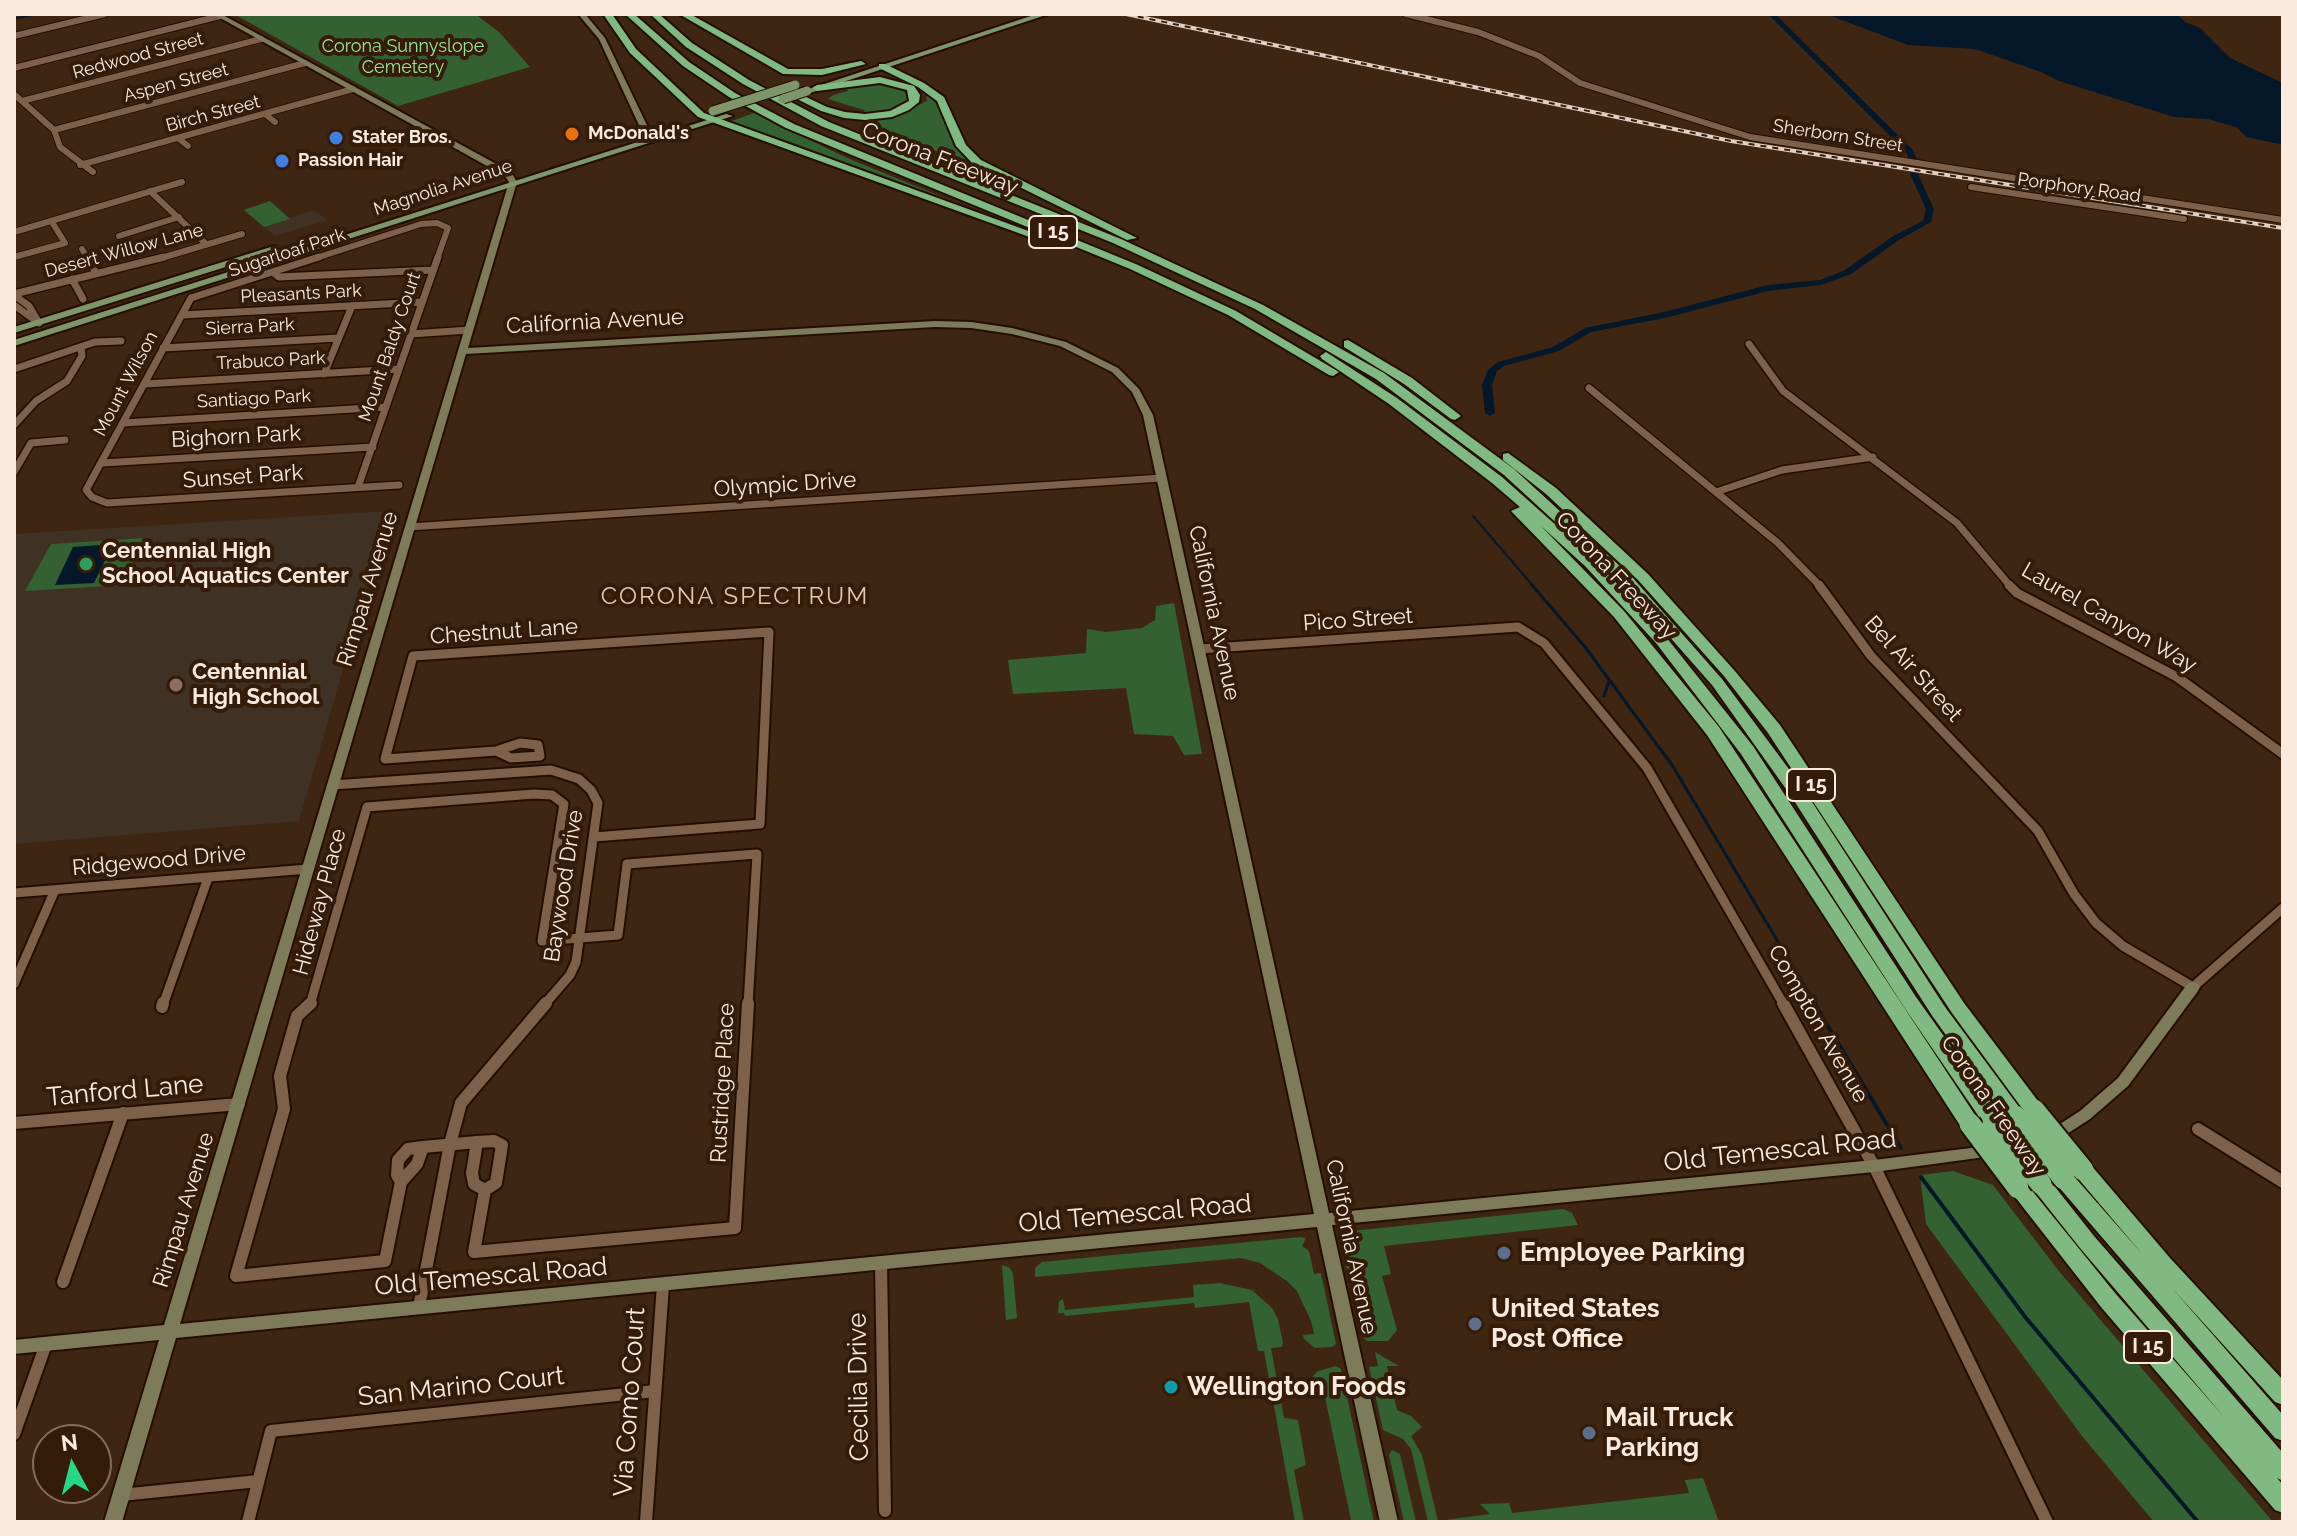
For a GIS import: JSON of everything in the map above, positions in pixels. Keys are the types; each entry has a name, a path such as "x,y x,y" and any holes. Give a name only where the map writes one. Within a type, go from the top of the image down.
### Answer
{"highway":[{"path":"607,14 633,51 701,115 713,116 975,215 1134,267"},
{"name":"Corona Freeway","path":"629,14 686,64 732,95 790,126 1134,267 1232,313 1307,356 1384,407 1468,469 1518,511 1619,614 1713,731 1970,1124 2108,1300 2283,1502"},
{"path":"641,14 681,51 737,87 805,124 1179,277 1261,317 1333,360 1497,480 1602,575 1661,640 1724,718 1993,1121 2087,1242 2283,1470"},
{"path":"654,14 689,45 723,68 825,124 1131,247 1297,327 1380,376 1453,427 1566,521 1643,577"},
{"name":"Corona Freeway","path":"668,14 721,59 860,131 1132,239 1259,294 1408,381 1551,491 1643,577 1774,729 2024,1113"},
{"path":"683,14 786,72 822,72 861,64"},
{"path":"882,66 921,85 941,99 961,146 977,162 1132,239"},
{"path":"754,78 844,115 892,114 914,102 915,95 911,88 880,80 812,89"},
{"path":"1333,360 1384,407"},
{"path":"1566,521 1652,606 1759,736 1939,1012 2074,1174 2195,1332 2283,1431"},
{"path":"1794,857 1872,944"},
{"name":"Corona Freeway","path":"2074,1174 2105,1196 2283,1395"},
{"path":"2105,1196 2195,1332"}],"main road":[{"path":"581,14 602,38 647,137"},
{"name":"Magnolia Avenue","path":"14,343 43,327 357,223 647,137 795,85 1017,14"},
{"name":"Magnolia Avenue","path":"713,116 729,116 1045,14"},
{"path":"218,15 511,178"},
{"name":"Magnolia Avenue","path":"861,64 882,66"},
{"name":"Magnolia Avenue","path":"647,137 701,115"},
{"name":"Magnolia Avenue","path":"14,330 43,327 182,288 367,230 511,178"},
{"name":"Rimpau Avenue","path":"113,1522 463,351 511,178"},
{"path":"357,223 367,230"},
{"name":"California Avenue","path":"463,351 935,324 1012,331 1082,352 1126,381 1147,410 1389,1522"},
{"name":"Old Temescal Road","path":"14,1347 1874,1166 2028,1147 2060,1133 2123,1082 2193,987"}],"street":[{"path":"14,36 105,14"},
{"name":"Sherborn Street","path":"1406,14 1478,32 1539,56 1580,83 1750,137 2283,220"},
{"path":"14,68 218,15"},
{"name":"Redwood Street","path":"22,101 261,39"},
{"name":"Aspen Street","path":"54,130 305,63"},
{"name":"Birch Street","path":"80,165 353,89"},
{"path":"14,94 54,130 60,147 93,172"},
{"path":"265,114 275,122"},
{"path":"178,138 188,146"},
{"path":"14,232 182,182"},
{"name":"Porphory Road","path":"1971,187 2184,219"},
{"path":"150,191 206,244"},
{"path":"119,236 179,217"},
{"path":"14,257 65,243 52,222"},
{"name":"Mount Baldy Court","path":"358,487 448,228 437,223"},
{"name":"Sugarloaf Park","path":"191,298 421,224 437,223"},
{"name":"Desert Willow Lane","path":"14,294 130,267 242,234"},
{"path":"82,249 96,273"},
{"path":"274,273 279,277 433,270"},
{"path":"72,279 83,299"},
{"path":"182,288 191,298"},
{"path":"14,294 29,306 43,327"},
{"name":"Mount Wilson","path":"92,497 86,490 191,298"},
{"name":"Pleasants Park","path":"182,315 422,302"},
{"path":"14,305 43,327"},
{"path":"324,374 352,306"},
{"path":"411,334 469,330"},
{"name":"Sierra Park","path":"163,348 338,338"},
{"path":"14,369 81,347 121,341"},
{"name":"Laurel Canyon Way","path":"1749,344 1783,391 1957,523 1999,576 2017,593 2177,677 2283,754"},
{"path":"14,425 36,401 67,381 82,356 81,347"},
{"name":"Trabuco Park","path":"145,384 399,369"},
{"name":"Bel Air Street","path":"1589,388 1811,574 1871,656 2038,831 2074,894 2096,923 2123,946 2193,987"},
{"name":"Santiago Park","path":"123,423 386,407"},
{"path":"14,472 17,462 31,443 65,440"},
{"name":"Bighorn Park","path":"102,463 373,447"},
{"path":"1716,492 1782,470 1873,457"},
{"name":"Olympic Drive","path":"409,527 1162,478"},
{"name":"Sunset Park","path":"92,497 107,503 399,485"},
{"name":"Pico Street","path":"1199,649 1518,627"},
{"name":"Compton Avenue","path":"1518,627 1544,643 1647,768 1874,1166 2047,1522"},
{"name":"Chestnut Lane","path":"535,770 540,756 511,758 496,751 385,759 413,656 769,632 760,824 594,837"},
{"name":"Baywood Drive","path":"332,785 535,770 570,775 591,790 599,812 576,962 570,975 461,1103 450,1144 419,1307"},
{"name":"Hideway Place","path":"401,1182 385,1261 236,1276 284,1109 280,1076 297,1016 310,1005 315,995 367,807 534,794 556,796 564,804 542,941 580,938"},
{"name":"Rustridge Place","path":"485,1190 474,1184 472,1173 477,1142 494,1141 502,1145 496,1183 485,1190 474,1252 735,1228 757,854 627,864 618,935 580,938"},
{"name":"Ridgewood Drive","path":"14,893 308,869"},
{"path":"162,1007 208,878"},
{"path":"14,984 55,890"},
{"path":"2193,987 2283,908"},
{"name":"Tanford Lane","path":"14,1123 239,1104"},
{"path":"63,1282 123,1113"},
{"path":"2198,1129 2283,1182"},
{"path":"423,1147 417,1164 401,1182 397,1175 398,1160 408,1149 423,1147 450,1144 477,1142"},
{"name":"Cecilia Drive","path":"881,1262 885,1511"},
{"name":"Via Como Court","path":"646,1522 663,1285"},
{"path":"14,1434 46,1344"},
{"name":"San Marino Court","path":"258,1481 271,1431 655,1391"},
{"path":"121,1495 258,1481 248,1522"}],"shaded area":[{"path":"270,201 289,218 313,210 328,220 275,236 244,210"},
{"name":"Centennial High School","path":"389,511 299,821 14,844 14,534"}],"green space":[{"name":"Corona Sunnyslope Cemetery","path":"234,14 475,14 499,32 530,67 398,106"},
{"path":"879,83 904,90 908,99 889,111 865,114 864,110 828,99 848,91 845,86"},
{"path":"930,95 941,111 956,147 975,166 961,165 948,155 906,140 866,119 908,110 927,101 926,97"},
{"path":"754,113 845,157 969,208 729,122"},
{"path":"270,201 290,219 264,227 244,210"},
{"name":"Centennial High School Aquatics Center","path":"144,538 123,585 25,591 51,544"},
{"path":"1174,603 1202,754 1184,755 1173,736 1134,734 1126,688 1013,694 1008,660 1086,653 1087,629 1106,632 1142,628 1155,620 1156,606"},
{"path":"1953,1171 1993,1185 2058,1270 2273,1522 2154,1522 2082,1436 1926,1224 1920,1175"},
{"path":"1563,1209 1572,1213 1578,1225 1384,1246 1391,1274 1382,1276 1397,1330 1388,1341 1367,1341 1362,1336 1342,1246 1342,1241 1350,1244 1354,1239 1348,1234 1352,1231"},
{"path":"1306,1238 1302,1246 1309,1251 1314,1274 1321,1273 1336,1344 1332,1347 1315,1348 1304,1339 1303,1335 1314,1334 1311,1321 1297,1291 1287,1281 1260,1263 1241,1258 1035,1277 1035,1268 1042,1262"},
{"path":"1002,1265 1009,1267 1013,1273 1017,1318 1006,1320"},
{"path":"1220,1283 1252,1290 1272,1308 1278,1319 1283,1343 1282,1347 1271,1348 1284,1418 1298,1420 1306,1465 1294,1470 1304,1522 1295,1522 1264,1351 1258,1351 1249,1302 1195,1308 1194,1303 1065,1316 1058,1313 1059,1301 1063,1299 1065,1310 1194,1297 1193,1285"},
{"path":"1375,1352 1399,1366 1387,1366 1397,1410 1411,1416 1422,1427 1411,1436 1422,1455 1438,1521 1490,1514 1480,1504 1509,1503 1512,1513 1689,1493 1685,1480 1703,1478 1719,1522 1428,1522 1411,1449 1403,1439 1383,1430 1369,1367 1378,1366"},
{"path":"1336,1366 1341,1369 1374,1522 1340,1521 1351,1520 1322,1383 1313,1384 1313,1376 1318,1371"},
{"path":"1392,1450 1400,1454 1416,1522 1404,1522 1389,1455"}],"water":[{"path":"1826,14 2177,14 2185,22 2200,28 2230,58 2283,83 2283,145 2247,137 2236,127 2208,119 2174,117 2059,81 1975,49 1908,45"},
{"path":"113,544 94,583 55,585 73,547"}],"waterway":[{"path":"14,19 36,14"},
{"path":"1771,14 1909,151 1913,159"},
{"path":"1490,413 1487,385 1493,370 1501,364 1556,349 1588,330 1665,315 1768,288 1821,282 1848,272 1896,238 1927,222 1930,209 1914,174"},
{"path":"1473,516 1534,587"},
{"path":"1532,585 1585,647 1672,765 1816,1005"},
{"path":"1604,696 1609,681"},
{"path":"1814,1003 1901,1148"},
{"path":"1921,1177 2026,1318 2198,1522"}],"railway":[{"path":"1126,14 1731,141 2283,228"}],"place":[{"name":"McDonald's","path":"572,134"},
{"name":"Stater Bros.","path":"336,138"},
{"name":"Passion Hair","path":"282,161"},
{"name":"Centennial High School Aquatics Center","path":"86,564"},
{"name":"Centennial High School","path":"176,685"},
{"name":"Employee Parking","path":"1504,1253"},
{"name":"United States Post Office","path":"1475,1324"},
{"name":"Wellington Foods","path":"1171,1387"},
{"name":"Mail Truck Parking","path":"1589,1433"}],"district":[{"name":"CORONA SPECTRUM","path":"735,597"}]}
